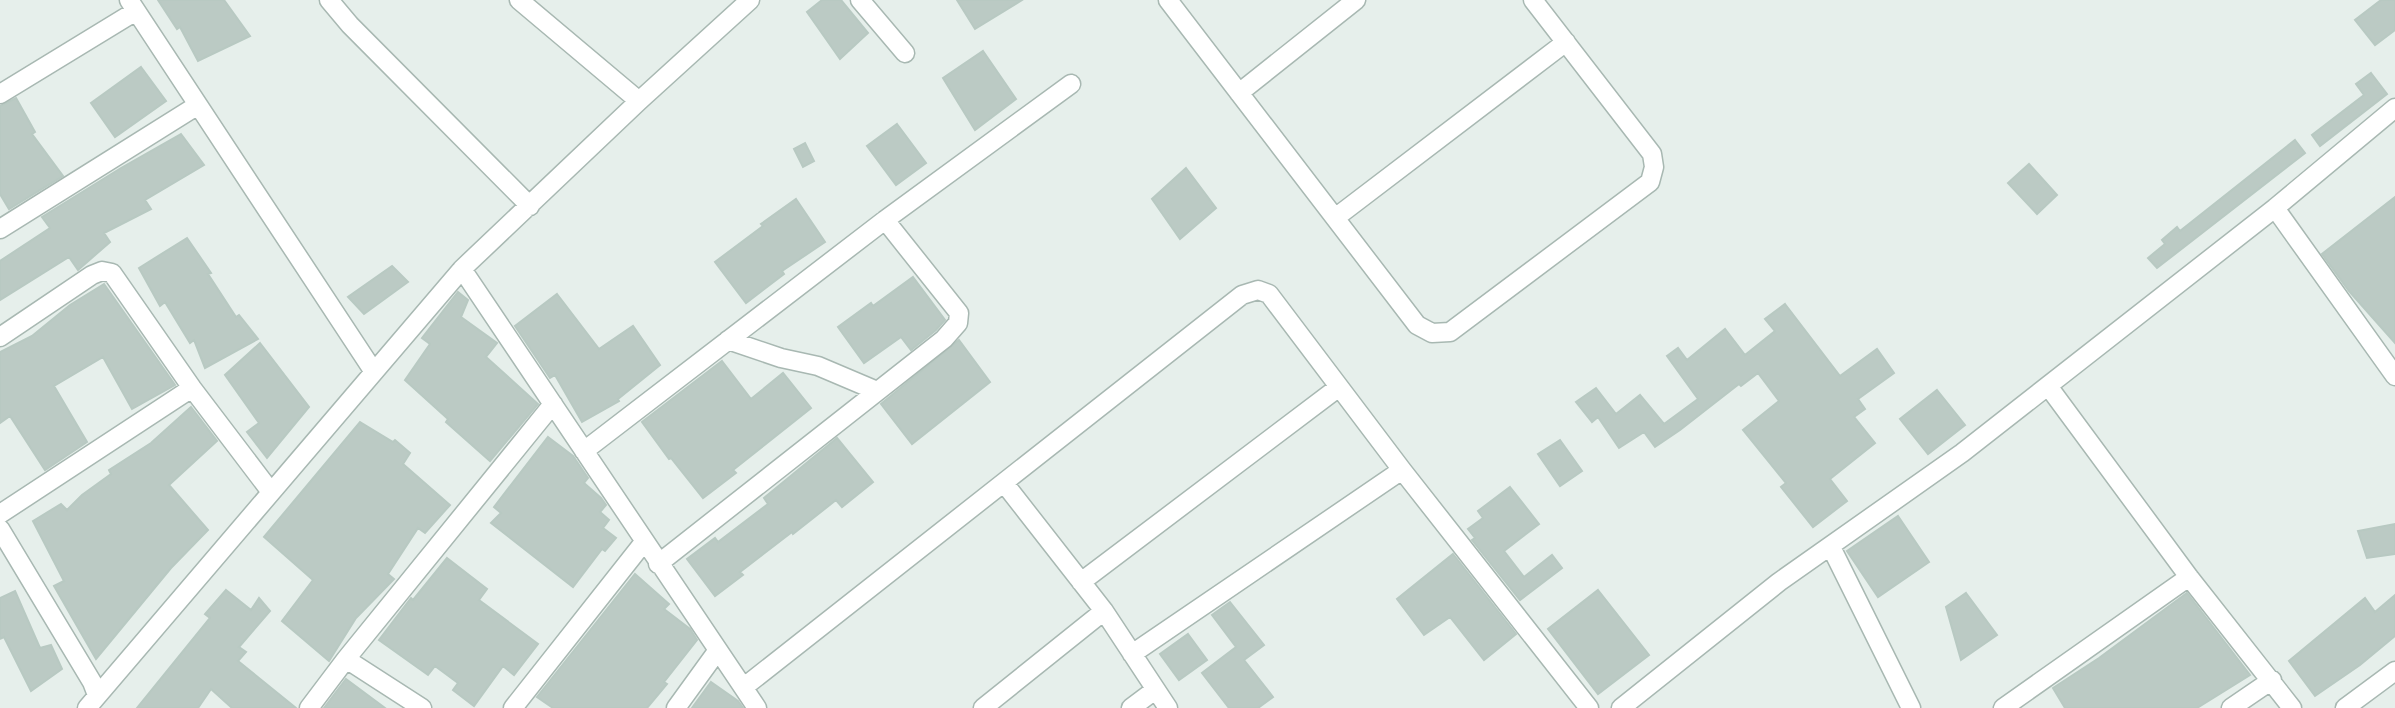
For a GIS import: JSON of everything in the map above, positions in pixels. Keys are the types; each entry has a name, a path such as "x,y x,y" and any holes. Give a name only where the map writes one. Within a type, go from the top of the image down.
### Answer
{"street":[{"path":"329,0 350,25 530,206"},
{"path":"519,0 639,101"},
{"path":"860,0 905,53"},
{"path":"1168,0 1417,325 1432,333 1450,332 1650,182 1654,167 1652,154 1533,0"},
{"path":"1239,93 1353,1"},
{"path":"92,702 462,269 742,2"},
{"path":"0,94 132,5 374,372"},
{"path":"1335,218 1566,42"},
{"path":"584,451 885,220 1071,84"},
{"path":"0,229 198,105"},
{"path":"1621,708 1779,582 1962,453 2275,208 2395,108"},
{"path":"2275,208 2395,376"},
{"path":"658,564 944,339 958,323 959,313 885,220"},
{"path":"462,269 757,708"},
{"path":"0,337 92,275 102,271 112,273 192,388 271,492"},
{"path":"744,687 1242,295 1258,290 1269,294 1402,470 1589,708"},
{"path":"728,340 781,358 818,366 877,391"},
{"path":"2048,386 2189,577 2292,708"},
{"path":"1081,582 1339,387"},
{"path":"0,514 192,388"},
{"path":"309,708 553,404"},
{"path":"1132,654 1402,470"},
{"path":"1004,483 1104,611 1168,708"},
{"path":"0,529 92,682 92,702"},
{"path":"513,708 644,542"},
{"path":"1831,547 1911,708"},
{"path":"2003,708 2189,577"},
{"path":"983,708 1104,611"},
{"path":"676,708 718,650"},
{"path":"346,659 422,708"},
{"path":"2345,708 2395,671"},
{"path":"2231,708 2272,680"},
{"path":"1131,708 1155,690"}],"building":[{"path":"158,0 224,0 250,36 198,61 180,27 177,29"},
{"path":"822,0 841,0 868,33 840,59 807,12"},
{"path":"957,0 1022,0 975,29"},
{"path":"2381,0 2395,0 2395,30 2375,45 2355,20"},
{"path":"983,51 1016,99 975,130 943,78"},
{"path":"141,67 166,101 115,137 91,103"},
{"path":"2371,73 2387,94 2320,146 2312,135 2364,95 2356,84"},
{"path":"16,98 35,132 32,134 63,176 9,209 0,194 0,106"},
{"path":"897,124 926,163 896,185 867,146"},
{"path":"181,134 204,165 145,200 151,209 104,233 110,242 78,270 69,257 0,300 0,261 50,228 42,217"},
{"path":"2295,140 2305,153 2157,268 2148,258 2165,244 2162,240 2177,227 2180,231"},
{"path":"805,143 814,161 803,167 794,149"},
{"path":"2029,164 2057,195 2037,214 2008,183"},
{"path":"1186,168 1216,208 1180,239 1152,199"},
{"path":"2395,197 2395,343 2349,291 2322,254"},
{"path":"796,199 825,242 782,271 784,274 746,303 715,262"},
{"path":"187,238 236,317 239,315 258,339 205,368 194,340 190,343 165,302 160,306 139,268"},
{"path":"392,266 408,282 364,314 348,297"},
{"path":"913,277 945,320 911,350 901,337 864,363 838,327"},
{"path":"104,284 175,385 132,409 103,357 54,386 87,442 45,470 10,416 0,423 0,352 32,336 70,305"},
{"path":"458,292 468,300 461,317 497,343 486,357 538,404 490,461 405,380 430,344 422,338"},
{"path":"557,294 599,349 633,326 660,365 619,401 582,422 555,375 550,378 515,326"},
{"path":"1785,304 1840,376 1877,349 1894,373 1858,399 1865,409 1854,417 1875,443 1830,479 1847,501 1813,527 1781,487 1786,483 1743,430 1779,401 1758,373 1655,447 1644,432 1619,448 1598,417 1592,422 1576,402 1596,388 1616,414 1640,395 1664,424 1698,399 1667,356 1678,348 1687,360 1725,329 1745,355 1775,331 1765,319"},
{"path":"959,340 990,382 912,444 881,404"},
{"path":"260,343 309,407 267,458 247,432 259,423 225,375"},
{"path":"722,361 751,399 783,373 811,408 703,498 642,422"},
{"path":"1937,390 1965,425 1928,454 1900,419"},
{"path":"191,407 217,441 169,485 208,530 171,568 96,659 54,586 64,581 33,521 61,504 67,510 111,474 109,470 151,443"},
{"path":"360,422 393,442 395,440 410,453 403,464 450,505 425,533 418,528 388,574 394,579 356,618 329,661 282,621 313,580 264,537"},
{"path":"548,437 573,456 588,478 584,483 606,505 600,512 609,520 603,528 616,538 605,551 602,549 573,587 491,523 501,513 494,507"},
{"path":"837,438 873,482 842,507 836,500 740,572 743,575 715,596 687,559 715,538 718,542 768,504 764,498"},
{"path":"1560,440 1582,471 1560,486 1538,454"},
{"path":"1510,487 1539,524 1504,551 1524,577 1552,555 1562,568 1520,600 1472,540 1475,538 1468,529 1483,518 1478,511"},
{"path":"1898,516 1929,562 1878,597 1847,551"},
{"path":"2395,524 2395,554 2367,558 2358,531"},
{"path":"1453,554 1516,634 1484,660 1450,617 1424,635 1397,599"},
{"path":"447,558 487,589 479,600 538,644 514,675 503,666 474,706 453,690 458,683 435,666 428,675 379,640"},
{"path":"635,574 669,604 664,609 690,629 697,640 664,682 667,684 647,708 553,708 537,697"},
{"path":"226,590 251,610 259,598 270,611 239,647 246,652 238,661 296,708 232,708 211,689 198,708 137,708 210,618 205,614"},
{"path":"1598,590 1649,655 1598,694 1548,629"},
{"path":"15,591 40,648 51,645 62,669 31,691 4,637 0,639 0,598"},
{"path":"1966,593 1997,635 1961,660 1946,607"},
{"path":"2187,593 2250,675 2197,708 2065,708 2053,688"},
{"path":"2395,595 2395,636 2315,696 2289,661 2365,598 2375,612"},
{"path":"1230,602 1264,645 1244,660 1273,697 1258,708 1229,708 1202,673 1236,647 1212,615"},
{"path":"1188,634 1207,660 1179,680 1160,654"},
{"path":"346,679 385,708 324,708"},
{"path":"711,682 738,701 743,708 692,708"}]}
